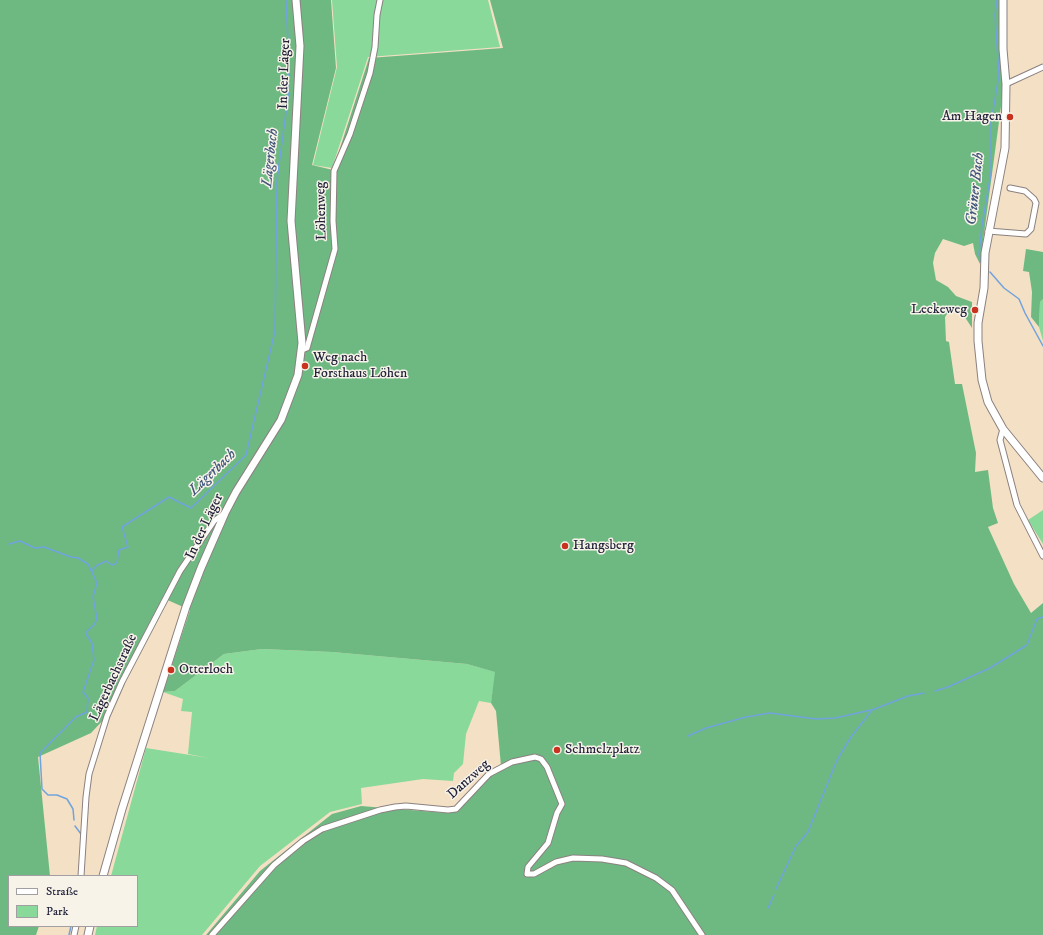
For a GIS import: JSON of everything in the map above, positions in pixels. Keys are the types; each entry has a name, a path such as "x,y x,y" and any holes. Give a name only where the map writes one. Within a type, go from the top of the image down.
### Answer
{"main road":[{"name":"In der Läger","path":"103,875 122,809 186,607 201,568 225,513 281,420 298,378 302,350 291,221 300,58 300,36 296,0"},
{"path":"1003,0 1003,49 1006,84 1005,148 998,194 988,230 985,253 984,288 978,323 978,342 985,393 988,402 1003,429 1043,478"}],"street":[{"name":"Löhenweg","path":"302,350 307,348 335,249 333,214 334,171 350,134 370,73 375,47 377,15 380,0"},
{"path":"1006,84 1043,67"},
{"path":"988,230 1026,234 1031,230 1036,203 1034,199 1025,192 1010,188"},
{"path":"1003,429 1000,440 1017,505 1043,556"},
{"name":"Lägerbachstraße","path":"82,875 86,797 89,774 107,716 122,682 180,571 214,521 225,513"},
{"name":"Danzweg","path":"212,935 274,865 303,841 322,829 380,810 395,808 456,809 489,774 512,762 535,757 541,759 547,767 562,804 557,813 548,843 528,867 527,874 534,874 551,864 567,859 594,859 626,863 656,878 672,890 702,935"}],"green space":[{"path":"0,0 331,0 336,68 312,165 333,170 369,58 503,48 490,0 1002,0 1004,84 980,264 975,254 973,243 964,246 943,239 935,253 933,263 936,280 948,287 956,296 972,302 972,328 959,308 951,308 945,317 946,341 949,342 955,384 962,384 976,453 975,472 988,470 993,508 998,523 988,527 1014,584 1031,613 1043,603 1043,935 206,935 260,871 332,814 361,806 447,813 460,809 488,775 501,766 496,711 491,703 495,672 467,664 332,652 262,649 224,654 175,691 163,692 190,610 163,598 107,716 91,733 38,757 50,875 8,875 8,927 39,927 36,935 0,935"},
{"path":"332,0 488,0 500,47 368,57 332,168 313,165 337,67"},
{"path":"1026,249 1043,252 1043,299 1040,302 1039,327 1031,317 1032,292 1029,272 1023,271"},
{"path":"1043,299 1043,341 1039,327 1040,302"},
{"path":"1043,510 1043,544 1028,520"},
{"path":"262,649 332,652 467,664 496,672 491,703 479,701 466,734 463,764 454,773 453,781 423,779 361,788 362,804 330,812 260,866 202,935 95,935 97,927 138,927 138,875 111,875 146,748 209,758 188,754 192,712 181,711 183,699 163,692 175,691 224,654"}],"waterway":[{"name":"Lägerbach","path":"286,0 288,42"},
{"name":"Grüner Bach","path":"981,262 979,254 982,225 991,173 991,123 999,75 995,15 997,0"},
{"name":"Lägerbach","path":"92,571 96,566 106,561 112,565 115,564 117,562 119,550 128,547 122,527 169,497 191,508 246,455 275,331 277,180 289,90 288,49"},
{"name":"Grüner Bach","path":"990,272 1004,288 1019,299 1043,346"},
{"name":"Lägerbach","path":"9,544 20,541 35,548 44,547 71,557 78,558 88,564 97,583 93,597 97,619 94,625 86,632 92,643 94,660 83,692 88,698 87,712 76,717 40,753 42,789 48,795 57,795 67,799 73,809 74,820"},
{"path":"935,691 948,687 990,668 1027,645 1037,619 1043,617"},
{"path":"776,889 796,846 808,832 837,760 851,737 872,710 908,696 924,693"},
{"path":"688,736 706,728 746,717 770,713 816,719 835,718 871,710"},
{"name":"Lägerbach","path":"75,826 81,834"},
{"path":"768,908 774,895"},
{"name":"Lägerbach","path":"69,935 71,927"}],"place":[{"name":"Am Hagen","path":"1010,117"},
{"name":"Leckeweg","path":"975,310"},
{"name":"Weg nach Forsthaus Löhen","path":"305,366"},
{"name":"Hangsberg","path":"565,546"},
{"name":"Otterloch","path":"171,670"},
{"name":"Schmelzplatz","path":"557,750"}]}
